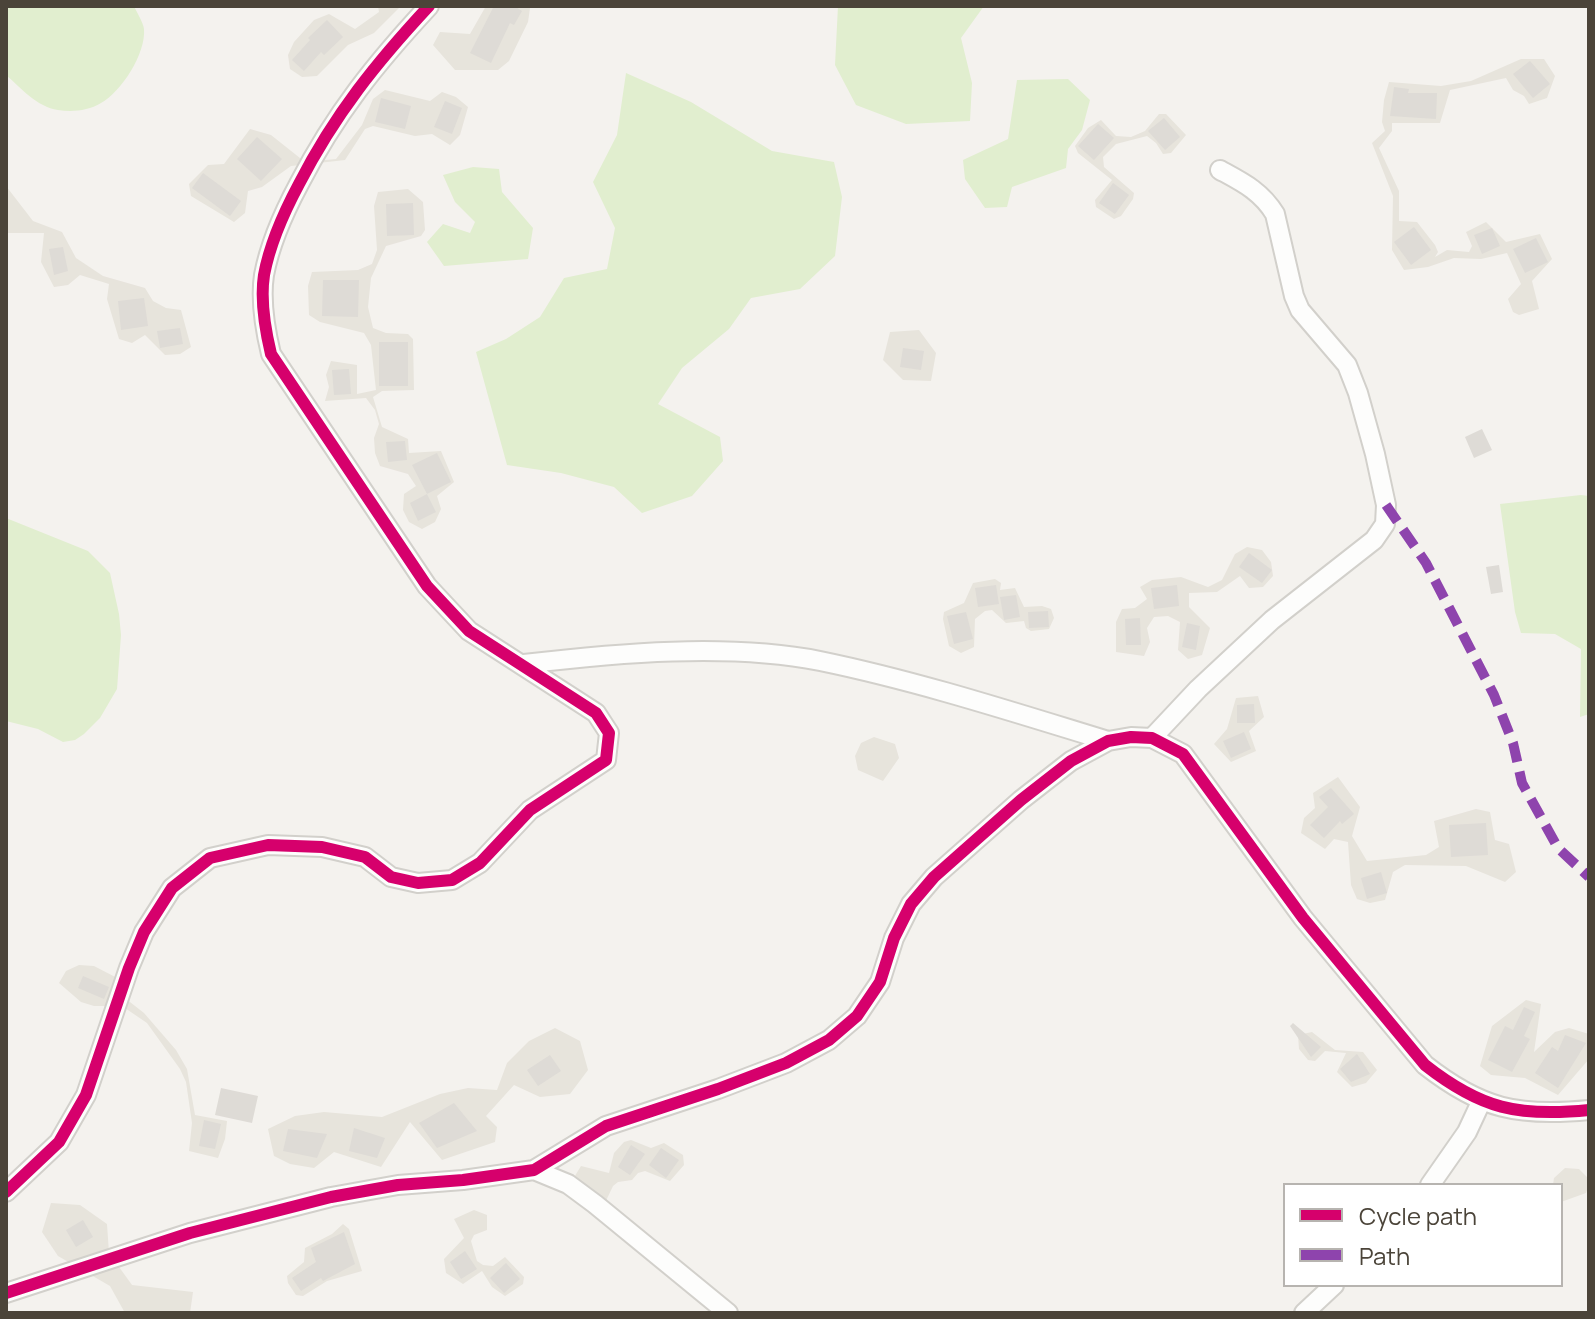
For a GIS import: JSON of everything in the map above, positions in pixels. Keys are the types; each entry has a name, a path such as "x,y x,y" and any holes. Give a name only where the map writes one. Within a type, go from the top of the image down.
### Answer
{"street":[{"path":"6,1192 59,1142 86,1095 144,932 172,888 210,858 268,845 322,847 365,857 391,877 418,883 452,880 480,863 530,810 606,760 609,733 596,713 469,631 427,586 271,354 264,322 264,276 281,218 316,151 350,97 429,6"},
{"path":"1152,738 1198,689 1272,620 1374,540 1385,524 1386,505 1375,454 1347,365 1300,310 1275,214 1268,202 1257,190 1220,170"},
{"path":"524,664 606,654 691,653 755,653 819,661 923,687 1108,741"},
{"path":"6,1293 190,1233 331,1197 398,1185 534,1170 606,1126 786,1063 829,1040 857,1016 880,982 894,938 911,904 934,877 1059,771 1108,741 1131,737 1152,738 1183,754 1303,918 1425,1065 1481,1102 1530,1112 1589,1110"},
{"path":"1432,1183 1467,1132 1481,1102"},
{"path":"534,1170 577,1191 728,1313"},
{"path":"1304,1313 1332,1287"}],"shaded area":[{"path":"378,6 401,6 374,33 348,45 317,76 302,77 290,69 288,55 294,42 314,20 329,14 355,29 379,12"},
{"path":"486,6 530,8 528,22 509,61 498,70 455,70 433,45 440,32 470,34"},
{"path":"1521,59 1544,59 1555,76 1547,98 1529,104 1524,96 1513,90 1506,78 1450,90 1440,123 1392,123 1392,131 1379,148 1399,191 1399,221 1417,222 1435,245 1438,252 1435,257 1447,250 1469,252 1472,246 1466,232 1486,222 1506,242 1540,234 1552,259 1532,281 1539,309 1519,315 1513,312 1508,299 1521,284 1507,253 1481,259 1454,258 1428,267 1404,270 1392,250 1393,196 1372,143 1385,131 1382,122 1389,82 1441,86 1471,81"},
{"path":"385,90 430,101 442,92 456,97 468,107 460,135 450,145 432,134 415,136 373,126 365,129 345,160 291,166 262,187 248,191 245,213 234,222 191,196 189,184 208,165 224,164 250,129 271,135 305,162 336,159 362,125 373,99"},
{"path":"1159,114 1166,114 1186,135 1171,153 1163,154 1147,136 1116,144 1103,157 1104,167 1134,193 1121,216 1114,219 1096,207 1095,200 1112,180 1078,153 1075,146 1088,128 1101,120 1116,136 1131,137 1145,131"},
{"path":"6,186 33,221 62,232 76,258 103,276 145,288 153,301 166,308 181,310 191,347 180,354 165,355 145,335 132,343 119,339 107,299 109,284 80,275 68,285 54,287 41,262 44,233 6,233"},
{"path":"408,189 423,202 425,230 421,236 386,246 371,278 368,307 373,328 386,333 408,334 413,339 414,390 382,391 373,397 382,427 408,439 409,453 441,451 454,482 437,496 441,509 435,522 422,529 409,522 403,510 404,494 416,486 408,474 380,466 374,438 379,424 375,410 366,398 325,401 329,387 326,375 331,361 357,365 357,394 376,390 371,345 364,333 320,322 309,315 308,286 312,272 358,270 372,264 377,250 374,206 378,192"},
{"path":"919,330 936,353 931,381 903,380 883,360 890,332"},
{"path":"1247,547 1262,550 1271,562 1273,576 1263,587 1249,588 1240,576 1217,592 1189,593 1189,607 1210,628 1202,655 1188,659 1178,650 1180,622 1168,616 1154,617 1147,628 1150,642 1144,656 1116,652 1116,622 1122,609 1135,608 1147,599 1140,587 1152,580 1181,577 1208,587 1222,580 1235,554"},
{"path":"995,579 1001,583 1000,590 1015,588 1024,607 1051,609 1054,618 1049,629 1031,631 1024,621 1006,623 992,610 985,611 975,619 974,647 961,653 949,646 944,612 964,603 973,583"},
{"path":"1258,696 1264,717 1249,731 1256,751 1231,762 1214,744 1227,729 1236,698"},
{"path":"874,737 895,744 899,758 883,781 858,770 855,756 861,743"},
{"path":"1338,777 1360,807 1352,836 1367,861 1426,855 1439,847 1434,821 1476,809 1490,812 1495,840 1509,844 1516,872 1505,882 1466,866 1405,865 1393,872 1385,900 1370,903 1357,899 1351,885 1348,842 1334,839 1325,849 1301,833 1304,818 1315,808 1313,793"},
{"path":"79,965 94,966 121,980 121,995 144,1013 176,1050 187,1069 195,1115 227,1121 218,1158 189,1151 192,1123 186,1082 147,1023 122,1006 94,1006 81,1002 59,983 66,971"},
{"path":"1526,1000 1541,1004 1534,1052 1555,1032 1569,1028 1589,1034 1589,1059 1558,1095 1525,1078 1491,1075 1480,1066 1492,1026"},
{"path":"555,1028 580,1041 588,1070 570,1094 540,1097 514,1085 486,1116 497,1127 495,1142 442,1160 410,1122 381,1167 334,1152 314,1168 290,1164 274,1156 268,1129 295,1116 324,1112 382,1117 440,1094 468,1088 497,1090 507,1063 529,1041"},
{"path":"1312,1032 1335,1050 1363,1052 1377,1070 1366,1083 1352,1087 1337,1072 1346,1053 1325,1051 1315,1061 1308,1060 1299,1049 1298,1035"},
{"path":"631,1140 651,1148 664,1143 683,1155 684,1165 670,1181 645,1171 632,1180 618,1182 603,1207 570,1184 581,1166 609,1173 614,1153 624,1142"},
{"path":"1565,1168 1579,1169 1589,1179 1589,1184 1586,1193 1563,1201 1563,1183 1553,1183 1554,1178"},
{"path":"51,1203 80,1205 107,1224 109,1253 132,1285 193,1292 190,1313 125,1313 110,1286 58,1256 42,1232"},
{"path":"474,1210 487,1215 487,1230 474,1235 471,1241 477,1261 493,1266 505,1257 524,1277 523,1284 505,1296 492,1287 482,1271 463,1284 446,1273 444,1259 464,1238 454,1219"},
{"path":"343,1224 349,1229 362,1271 327,1281 303,1296 296,1295 287,1276 304,1262 305,1248 332,1234"}],"green space":[{"path":"6,6 134,6 144,29 141,50 131,71 109,98 80,110 50,108 30,96 6,75"},
{"path":"838,6 984,6 961,38 972,83 970,121 906,124 856,105 835,65"},
{"path":"626,73 691,102 772,151 834,162 842,197 835,256 800,289 751,298 729,329 682,368 658,404 720,437 723,461 692,496 642,513 614,487 561,473 507,465 476,352 506,339 540,317 564,278 607,269 615,228 593,182 617,135"},
{"path":"1068,79 1090,100 1082,130 1068,149 1066,168 1012,187 1007,207 985,208 965,179 963,160 1008,139 1017,80"},
{"path":"473,167 499,169 502,192 533,228 528,259 444,266 427,242 443,224 470,233 475,222 455,202 443,175"},
{"path":"1589,496 1589,714 1580,717 1581,649 1555,634 1521,633 1515,612 1500,504"},
{"path":"6,518 88,551 110,573 121,635 117,689 100,718 75,740 63,742 38,729 6,721"}],"building":[{"path":"494,6 514,6 522,11 514,25 510,23 491,63 470,53"},
{"path":"327,20 343,37 324,55 321,52 304,71 292,60 310,40 308,38"},
{"path":"1530,61 1550,84 1533,98 1513,74"},
{"path":"1394,87 1409,89 1408,93 1437,93 1436,119 1390,116"},
{"path":"381,98 411,106 405,129 375,122"},
{"path":"445,101 462,108 452,134 434,127"},
{"path":"1164,118 1180,137 1165,150 1148,131"},
{"path":"1098,124 1114,138 1094,160 1078,146"},
{"path":"257,137 282,159 261,181 237,159"},
{"path":"203,173 241,201 230,216 192,188"},
{"path":"1113,183 1129,195 1115,214 1099,203"},
{"path":"413,203 414,235 387,236 386,204"},
{"path":"1414,227 1431,250 1411,265 1394,242"},
{"path":"1492,228 1500,246 1482,254 1474,235"},
{"path":"1536,238 1548,262 1525,273 1513,249"},
{"path":"63,247 68,271 54,275 49,249"},
{"path":"323,280 359,280 358,317 322,316"},
{"path":"144,298 148,326 121,330 118,301"},
{"path":"180,328 183,344 160,348 157,331"},
{"path":"379,342 408,342 408,386 379,386"},
{"path":"903,348 924,351 921,370 900,367"},
{"path":"349,369 351,394 334,395 332,370"},
{"path":"1482,429 1492,450 1474,458 1465,437"},
{"path":"405,441 407,460 388,462 386,442"},
{"path":"437,453 451,482 427,494 412,465"},
{"path":"427,494 436,512 418,521 410,503"},
{"path":"1249,553 1272,570 1262,583 1239,567"},
{"path":"1499,565 1503,592 1491,594 1486,567"},
{"path":"996,585 999,604 978,607 975,588"},
{"path":"1177,585 1179,606 1154,609 1151,588"},
{"path":"1016,595 1020,617 1004,620 1000,597"},
{"path":"1048,611 1049,627 1029,628 1028,612"},
{"path":"966,612 973,639 954,644 947,616"},
{"path":"1140,618 1141,645 1126,645 1125,619"},
{"path":"1187,623 1200,626 1196,650 1182,647"},
{"path":"1254,704 1255,723 1237,723 1237,705"},
{"path":"1244,732 1251,749 1231,758 1223,741"},
{"path":"1331,788 1354,814 1342,824 1340,821 1324,838 1310,825 1328,807 1319,797"},
{"path":"1486,823 1488,855 1451,857 1449,825"},
{"path":"1381,872 1387,893 1367,899 1361,878"},
{"path":"83,976 109,987 104,999 78,988"},
{"path":"1524,1007 1535,1012 1524,1036 1530,1039 1512,1072 1488,1060 1505,1026 1513,1030"},
{"path":"1293,1023 1321,1047 1311,1057 1290,1026"},
{"path":"1565,1035 1586,1043 1558,1088 1535,1073 1552,1047 1558,1051"},
{"path":"1357,1054 1370,1074 1351,1082 1340,1069"},
{"path":"550,1055 561,1071 538,1086 527,1070"},
{"path":"221,1088 258,1096 252,1123 215,1115"},
{"path":"454,1103 477,1131 437,1148 419,1123"},
{"path":"204,1120 221,1124 215,1149 199,1146"},
{"path":"354,1128 385,1138 377,1158 349,1151"},
{"path":"288,1129 327,1134 317,1158 283,1151"},
{"path":"631,1145 645,1154 630,1175 618,1167"},
{"path":"661,1148 679,1160 666,1178 649,1165"},
{"path":"83,1220 93,1237 76,1247 66,1230"},
{"path":"344,1232 355,1264 323,1281 321,1278 301,1291 292,1278 316,1262 311,1248"},
{"path":"465,1251 477,1269 461,1279 450,1262"},
{"path":"506,1263 520,1279 504,1293 490,1278"}],"marked path":[{"path":"1386,505 1426,563 1494,695 1513,743 1522,783 1558,848 1589,877"}],"cycle path":[{"path":"6,1192 59,1142 86,1095 144,932 172,888 210,858 268,845 322,847 365,857 391,877 418,883 452,880 480,863 530,810 606,760 609,733 596,713 469,631 427,586 271,354 264,315 263,285 270,251 283,217 342,112 391,48 429,6"},
{"path":"6,1293 190,1233 331,1197 398,1185 534,1170 606,1126 786,1063 829,1040 857,1016 880,982 894,938 911,904 934,877 1021,800 1071,761 1108,741 1131,737 1152,738 1183,754 1303,918 1425,1065 1464,1092 1501,1107 1541,1112 1589,1110"}]}
